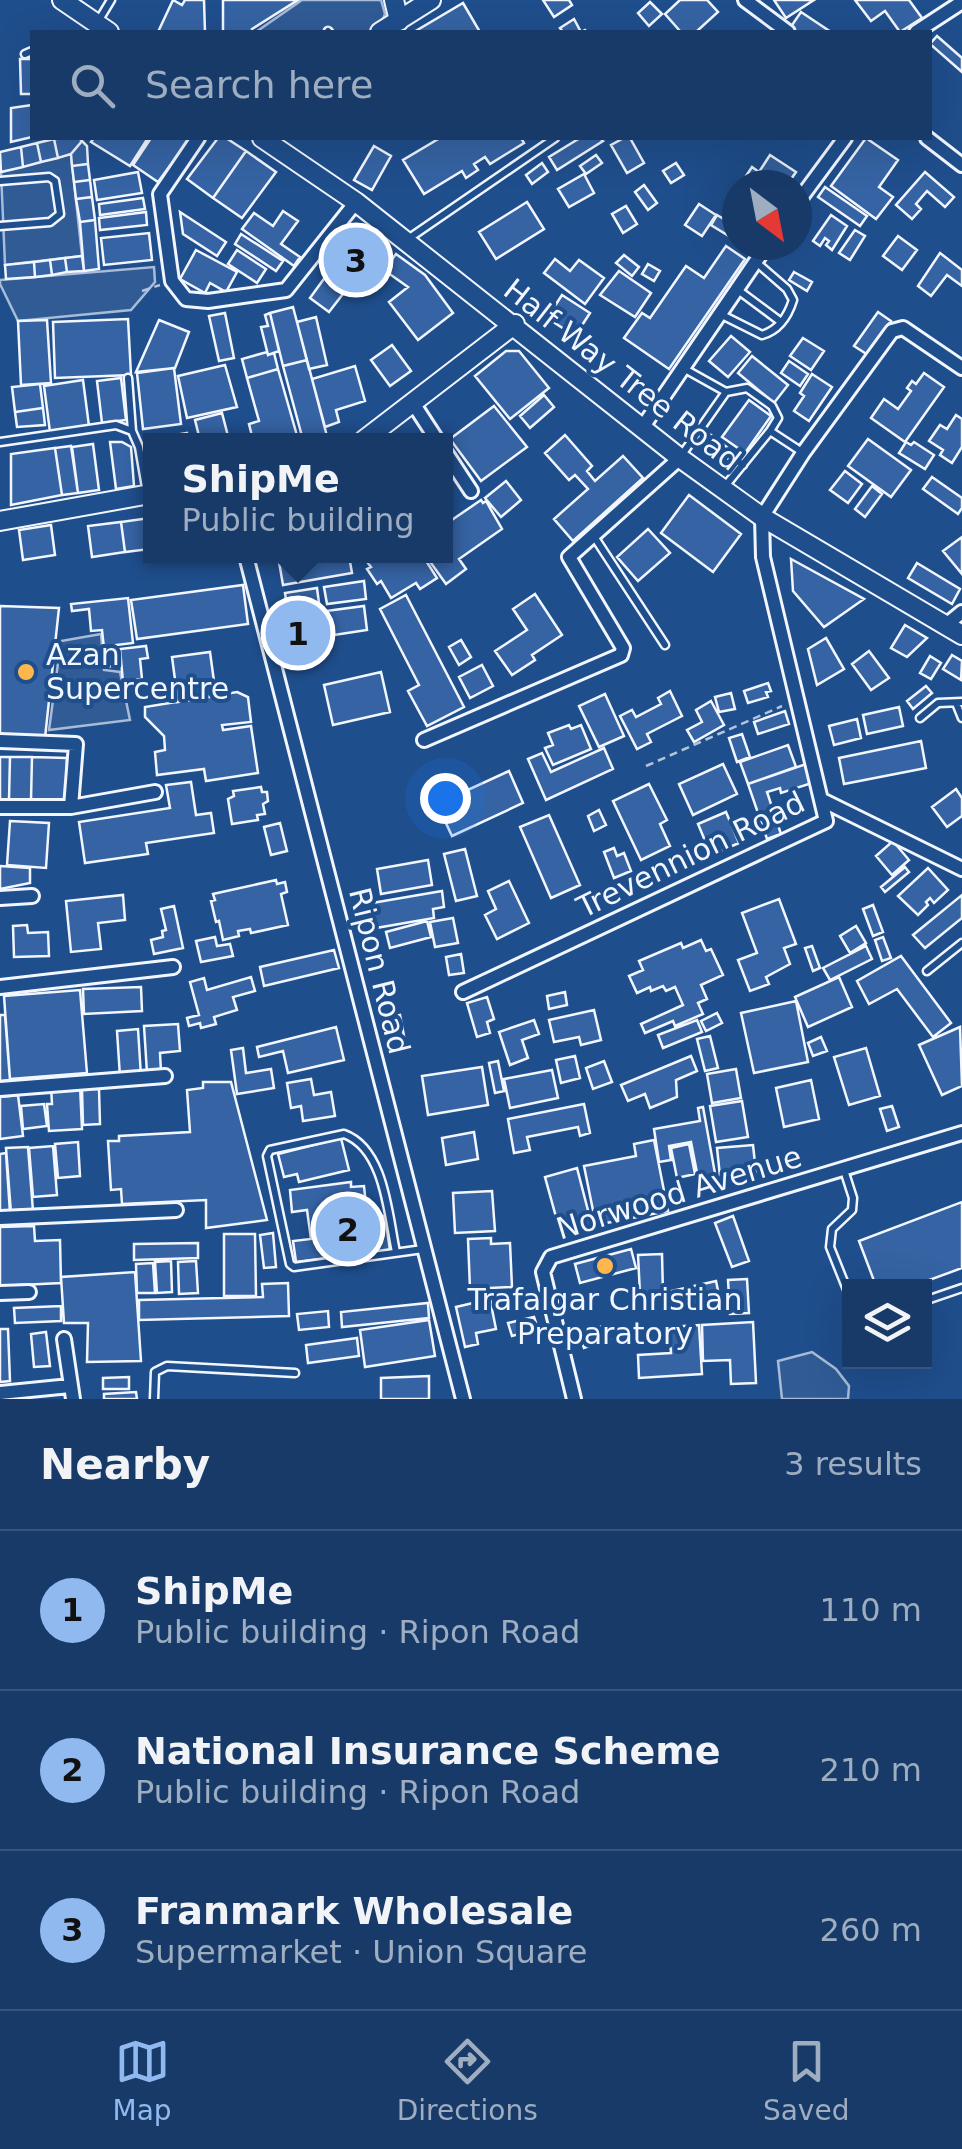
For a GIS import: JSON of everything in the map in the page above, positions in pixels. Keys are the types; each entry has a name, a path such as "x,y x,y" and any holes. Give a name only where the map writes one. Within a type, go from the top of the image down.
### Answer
{"main road":[{"path":"62,0 103,28"},
{"path":"394,0 399,21"},
{"path":"383,30 431,0"},
{"name":"Half Way Tree Road","path":"265,140 356,202 722,489 762,517 954,630"},
{"path":"373,433 515,324"},
{"path":"0,521 143,495"}],"street":[{"path":"744,0 785,30"},
{"path":"919,30 962,2"},
{"path":"197,140 160,194 172,282 186,299 208,301 286,290 356,202"},
{"path":"812,183 844,140"},
{"path":"931,140 962,165"},
{"path":"642,428 755,261"},
{"path":"762,517 803,452 892,331 902,328 962,368"},
{"path":"413,403 432,433"},
{"path":"424,740 621,655 622,648 569,558 680,458"},
{"path":"453,464 470,491"},
{"name":"Trevennion Road","path":"464,992 824,823 822,800 763,557 762,517"},
{"name":"Ripon Road","path":"248,563 463,1399"},
{"path":"954,630 962,612"},
{"path":"0,742 76,744 71,807"},
{"path":"0,808 71,807 156,792"},
{"path":"822,800 962,869"},
{"path":"0,898 32,896"},
{"path":"0,987 173,967"},
{"path":"0,1089 165,1076"},
{"name":"Norwood Avenue","path":"574,1399 543,1272 551,1257 962,1133"},
{"path":"0,1218 176,1210"},
{"path":"0,1293 28,1292"},
{"path":"0,1393 72,1392 64,1339"}],"lane":[{"path":"103,28 112,0"},
{"path":"404,242 550,140"},
{"path":"0,181 49,177 55,180 60,214 50,222 0,226"},
{"path":"720,314 762,335 773,332 781,322 793,300 787,289 755,261"},
{"path":"736,289 781,322"},
{"path":"683,368 726,392 746,388 772,406 778,418 722,489"},
{"path":"128,378 132,431 143,466"},
{"path":"680,458 726,392"},
{"path":"0,442 116,425 132,431"},
{"path":"698,431 744,464"},
{"path":"770,432 803,452"},
{"path":"592,534 665,646"},
{"path":"920,718 938,703 959,702 962,718"},
{"path":"928,971 962,943"},
{"path":"396,1252 381,1184 372,1160 356,1138 344,1134 270,1150 267,1156 290,1264 294,1267 425,1248"},
{"path":"843,1279 830,1247 832,1229 852,1210 854,1198 844,1170"},
{"path":"932,1298 962,1288"},
{"path":"154,1399 155,1372 168,1366 295,1373"}],"path":[{"path":"142,291 172,282"},
{"path":"646,766 798,700"}],"shaded area":[{"path":"302,0 381,0 385,14 377,30 259,30"},
{"path":"71,154 82,256 5,265 1,172"},
{"path":"154,267 155,282 131,310 18,321 0,284 0,280"},
{"path":"101,634 104,670 120,672 130,720 49,730 61,641"},
{"path":"812,1352 836,1369 849,1386 848,1399 782,1399 778,1361"}],"building":[{"path":"173,0 182,5 185,0 204,0 205,30 159,30"},
{"path":"223,0 298,0 253,30 223,30"},
{"path":"543,0 569,0 572,5 554,17"},
{"path":"680,0 707,0 718,12 698,30 679,30 665,14"},
{"path":"774,0 814,0 786,18"},
{"path":"855,0 909,0 922,18 903,30 899,30 885,11 871,21"},
{"path":"650,2 662,14 649,26 638,13"},
{"path":"463,3 479,30 417,30"},
{"path":"801,12 828,30 794,30 790,28"},
{"path":"574,19 580,30 562,30"},
{"path":"937,36 962,58 962,72 932,46"},
{"path":"20,59 30,59 30,94 21,94"},
{"path":"30,105 30,137 11,142 11,108"},
{"path":"54,140 82,141 71,154 58,158"},
{"path":"54,140 58,158 41,162 37,143"},
{"path":"92,140 147,140 130,166"},
{"path":"150,140 190,140 158,182 133,165"},
{"path":"216,140 229,140 246,151 213,198 187,179"},
{"path":"437,140 524,143 490,164 485,157 474,164 478,170 466,178 462,171 424,194 403,160"},
{"path":"577,140 603,141 557,170 549,157"},
{"path":"631,140 644,163 627,173 611,145"},
{"path":"865,140 898,160 879,187 893,197 876,219 831,186"},
{"path":"82,141 87,146 88,164 72,166 71,154"},
{"path":"37,143 41,162 23,167 21,147"},
{"path":"374,146 391,156 372,190 354,180"},
{"path":"21,147 23,167 1,172 0,152"},
{"path":"246,151 276,172 242,218 213,198"},
{"path":"596,155 602,163 586,174 580,166"},
{"path":"770,155 793,170 760,170"},
{"path":"542,163 548,172 532,184 526,175"},
{"path":"676,163 684,175 671,183 663,171"},
{"path":"88,164 90,180 74,182 72,166"},
{"path":"138,172 142,193 97,200 94,180"},
{"path":"925,172 954,197 945,207 927,191 916,204 921,209 912,219 896,205"},
{"path":"584,174 594,193 569,207 558,189"},
{"path":"90,180 92,197 76,199 74,182"},
{"path":"644,185 657,203 648,210 635,192"},
{"path":"825,187 867,216 860,226 818,197"},
{"path":"92,197 95,220 80,222 76,199"},
{"path":"143,198 145,209 100,215 99,204"},
{"path":"527,202 544,229 496,259 479,232"},
{"path":"699,204 716,215 702,236 685,225"},
{"path":"626,206 637,224 623,233 612,214"},
{"path":"283,211 298,221 281,244 300,257 294,266 242,229 254,213 273,226"},
{"path":"146,212 147,225 100,230 99,218"},
{"path":"180,212 226,242 217,256 183,234"},
{"path":"717,215 722,218 722,232 711,225"},
{"path":"831,215 847,226 832,250 825,238 820,246 813,241"},
{"path":"95,220 99,269 84,271 80,222"},
{"path":"362,228 389,249 347,283 328,271"},
{"path":"855,230 865,236 850,260 839,253"},
{"path":"149,233 152,260 104,265 101,238"},
{"path":"241,234 283,261 276,271 235,244"},
{"path":"898,236 917,250 902,270 883,256"},
{"path":"196,250 237,272 226,292 210,283 205,293 180,279"},
{"path":"237,250 266,269 257,283 228,264"},
{"path":"722,252 722,260 744,260 669,369 624,338 642,313 650,318 686,266 704,278"},
{"path":"940,253 962,270 962,286 947,275 931,296 918,286"},
{"path":"396,254 425,275 453,313 418,340 389,302 408,287 384,270"},
{"path":"624,255 639,267 632,276 616,263"},
{"path":"82,256 84,271 67,272 65,258"},
{"path":"65,258 67,272 52,275 50,260"},
{"path":"555,259 570,271 579,260 604,278 585,304 544,273"},
{"path":"50,260 52,275 35,277 34,262"},
{"path":"34,262 35,277 6,279 5,265"},
{"path":"648,264 660,271 654,281 642,274"},
{"path":"619,271 651,293 635,317 600,295"},
{"path":"794,272 812,282 807,291 789,280"},
{"path":"326,276 346,290 329,312 310,298"},
{"path":"562,295 590,313 575,336 547,318"},
{"path":"293,307 307,360 283,366 270,313"},
{"path":"878,312 891,321 868,355 854,346"},
{"path":"225,313 234,358 219,361 209,316"},
{"path":"270,313 279,351 268,355 261,327 268,326 265,315"},
{"path":"316,317 327,365 309,369 297,322"},
{"path":"128,319 131,375 55,378 53,322"},
{"path":"47,320 51,383 21,385 18,321"},
{"path":"159,320 189,332 175,368 136,372"},
{"path":"731,336 750,352 728,377 709,361"},
{"path":"803,338 824,351 811,370 790,356"},
{"path":"392,345 411,371 390,386 371,360"},
{"path":"506,351 519,351 549,388 510,419 475,376"},
{"path":"274,353 278,369 247,378 242,359"},
{"path":"752,356 788,385 774,403 738,373"},
{"path":"307,360 326,433 301,433 283,366"},
{"path":"789,361 808,374 800,386 781,373"},
{"path":"225,365 237,407 187,418 178,376"},
{"path":"355,366 365,401 336,410 339,422 325,427 312,379"},
{"path":"174,368 181,424 143,429 137,373"},
{"path":"278,369 296,433 251,433 249,424 259,421 247,378"},
{"path":"924,373 944,387 905,442 871,418 884,399 898,409 911,391 907,388 912,381 916,384"},
{"path":"812,374 832,387 809,421 794,411"},
{"path":"121,378 126,420 102,423 97,381"},
{"path":"83,380 89,426 50,432 44,386"},
{"path":"40,384 43,408 15,412 12,387"},
{"path":"544,395 554,407 530,428 520,416"},
{"path":"749,400 771,416 745,453 722,437"},
{"path":"494,406 527,447 481,481 453,443 453,437"},
{"path":"43,408 45,425 17,427 15,412"},
{"path":"222,413 227,433 198,433 195,420"},
{"path":"956,415 962,419 962,447 952,463 940,455 943,450 929,441 940,425 947,429"},
{"path":"565,435 592,466 587,471 595,481 623,456 643,478 573,541 554,519 588,489 575,475 569,480 545,453"},
{"path":"868,439 911,470 891,497 848,466"},
{"path":"110,442 131,447 134,486 116,489"},
{"path":"906,442 914,442 934,455 925,469 899,453"},
{"path":"93,444 99,490 78,493 72,447"},
{"path":"71,446 78,493 62,495 55,448"},
{"path":"55,448 62,495 11,505 11,454"},
{"path":"845,471 862,484 848,503 830,490"},
{"path":"932,477 962,498 958,514 923,489"},
{"path":"506,481 521,500 501,517 485,498"},
{"path":"872,486 882,494 865,517 855,509"},
{"path":"689,495 741,534 713,572 661,533"},
{"path":"481,500 486,501 502,529 459,559 466,569 446,584 431,563 453,563 453,519"},
{"path":"143,519 143,550 125,552 121,522"},
{"path":"121,522 125,552 92,557 88,526"},
{"path":"51,525 55,555 23,560 19,530"},
{"path":"648,529 670,553 638,581 617,557"},
{"path":"962,537 962,574 943,551"},
{"path":"791,559 864,599 824,627 793,591"},
{"path":"279,563 350,563 352,573 283,585"},
{"path":"368,563 427,563 437,578 420,589 416,583 391,598 381,581 377,584 367,569 371,567"},
{"path":"917,563 960,589 952,604 908,578"},
{"path":"364,581 366,599 327,604 324,587"},
{"path":"243,585 248,624 137,639 131,600"},
{"path":"317,588 319,603 287,607 285,593"},
{"path":"535,594 562,635 532,655 535,660 512,675 495,651 527,630 513,609"},
{"path":"406,595 464,707 427,726 408,691 419,685 380,609"},
{"path":"128,598 133,643 116,645 118,665 106,667 102,630 91,631 89,609 72,611 71,604"},
{"name":"Azan Supercentre","path":"0,606 59,608 45,738 0,736"},
{"path":"364,606 367,630 314,638 311,613"},
{"path":"905,625 927,638 907,657 891,648"},
{"path":"826,638 844,669 817,685 808,649"},
{"path":"461,640 471,657 459,665 449,647"},
{"path":"146,646 148,658 140,659 142,679 123,682 120,649"},
{"path":"869,651 889,678 871,690 852,664"},
{"path":"210,652 216,696 178,702 172,657"},
{"path":"952,655 962,661 961,680 943,669"},
{"path":"930,656 941,663 931,679 920,673"},
{"path":"482,665 493,686 470,698 459,677"},
{"path":"381,672 390,712 333,725 324,685"},
{"path":"768,683 768,697 748,703 744,691"},
{"path":"926,686 932,693 913,709 907,701"},
{"path":"670,691 682,716 647,734 651,742 637,749 620,716 632,710 636,717 661,704 658,698"},
{"path":"237,692 248,697 251,722 222,725 223,730 251,726 258,773 206,781 204,769 157,775 155,752 165,750 164,736 145,717 145,707"},
{"path":"731,693 735,709 719,712 715,697"},
{"path":"605,694 624,736 599,747 579,706"},
{"path":"711,701 724,725 694,742 687,730 702,722 696,710"},
{"path":"899,707 903,726 867,734 863,715"},
{"path":"785,711 789,724 758,734 754,722"},
{"path":"857,719 861,738 834,745 829,726"},
{"path":"569,725 571,729 581,725 591,749 553,765 545,748 553,745 548,733"},
{"path":"742,734 750,757 737,762 729,738"},
{"path":"921,741 926,768 844,784 839,758"},
{"path":"788,745 796,767 748,784 740,762"},
{"path":"604,748 613,769 546,800 528,759 542,753 551,772"},
{"path":"0,757 10,757 9,800 0,800"},
{"path":"10,757 32,757 31,800 9,800"},
{"path":"32,757 67,758 66,801 31,800"},
{"path":"723,764 737,794 693,815 679,784"},
{"path":"806,764 812,783 781,793 780,788 767,792 781,834 767,839 748,784"},
{"path":"509,771 523,803 452,836 437,804"},
{"path":"191,782 196,815 211,813 214,833 146,843 148,854 85,863 79,822 170,808 166,785"},
{"path":"649,784 667,820 660,824 670,846 641,860 613,801"},
{"path":"261,787 262,792 267,792 265,814 257,815 258,820 232,824 228,799 234,796 233,791"},
{"path":"956,789 962,798 962,816 947,827 932,807"},
{"path":"599,810 606,825 594,831 588,816"},
{"path":"726,812 739,843 711,855 698,824"},
{"path":"549,815 580,885 551,898 520,827"},
{"path":"10,821 49,823 46,868 7,865"},
{"path":"280,823 287,851 271,855 264,827"},
{"path":"893,841 909,860 892,875 876,856"},
{"path":"614,848 617,856 624,853 631,871 614,878 604,852"},
{"path":"465,849 477,896 456,901 444,854"},
{"path":"428,860 432,885 381,894 377,869"},
{"path":"0,866 30,868 30,883 0,889"},
{"path":"905,867 909,872 885,892 881,887"},
{"path":"928,868 948,890 934,903 930,898 918,915 898,896"},
{"path":"276,880 277,884 285,882 287,892 281,894 288,925 251,933 250,929 238,931 239,936 223,940 211,901 215,900 213,894"},
{"path":"509,881 529,923 497,939 485,915 496,909 488,891"},
{"path":"442,891 444,907 433,909 434,918 376,928 372,903"},
{"path":"123,895 125,920 98,923 101,949 71,952 66,901"},
{"path":"962,895 962,918 925,948 913,935"},
{"path":"779,899 796,944 784,948 790,964 766,977 769,984 750,991 738,960 757,953 742,913"},
{"path":"873,905 883,932 873,936 863,909"},
{"path":"174,906 183,948 154,954 151,940 163,937 162,931 166,930 161,909"},
{"path":"453,918 458,943 435,947 430,922"},
{"path":"427,921 431,937 390,948 386,932"},
{"path":"27,925 28,933 48,932 49,956 14,957 13,926"},
{"path":"856,926 866,943 850,953 840,936"},
{"path":"215,937 217,946 230,944 233,956 201,962 196,941"},
{"path":"883,937 891,958 882,961 875,940"},
{"path":"701,940 706,951 711,949 723,975 701,985 707,999 698,1003 703,1014 645,1033 641,1024 683,1005 675,987 651,991 650,987 637,993 629,976 643,970 639,961 681,943 683,948"},
{"path":"812,946 820,968 813,971 805,948"},
{"path":"866,946 872,959 830,980 823,968"},
{"path":"334,950 339,968 264,986 260,967"},
{"path":"461,954 464,973 449,975 446,957"},
{"path":"901,956 951,1023 933,1037 897,989 869,1004 857,981"},
{"path":"251,977 255,991 233,997 237,1010 214,1017 216,1024 189,1026 187,1018 199,1015 190,982 204,978 207,990"},
{"path":"839,977 852,1007 808,1027 795,997"},
{"path":"141,987 142,1011 84,1014 83,989"},
{"path":"80,990 87,1073 10,1079 4,996"},
{"path":"565,992 567,1005 549,1009 547,996"},
{"path":"487,997 494,1019 487,1022 490,1033 477,1037 467,1003"},
{"path":"796,1001 808,1062 754,1073 741,1013"},
{"path":"594,1010 601,1040 581,1045 579,1037 554,1042 549,1020"},
{"path":"717,1013 722,1023 706,1031 701,1021"},
{"path":"0,1015 5,1015 10,1080 0,1081"},
{"path":"400,1015 404,1036 386,1040 382,1019"},
{"path":"534,1020 539,1034 522,1040 528,1058 510,1065 499,1032"},
{"path":"697,1020 702,1032 663,1048 658,1035"},
{"path":"178,1024 180,1051 160,1053 161,1072 147,1073 144,1026"},
{"path":"336,1027 344,1060 288,1073 283,1051 259,1057 257,1047"},
{"path":"960,1027 962,1086 942,1095 919,1045"},
{"path":"138,1029 141,1076 120,1077 117,1031"},
{"path":"710,1036 718,1068 705,1071 697,1039"},
{"path":"821,1037 827,1051 813,1056 808,1043"},
{"path":"243,1048 246,1073 271,1069 274,1088 237,1094 231,1050"},
{"path":"866,1048 880,1096 849,1105 834,1057"},
{"path":"575,1056 580,1078 561,1083 556,1060"},
{"path":"691,1056 697,1071 676,1080 677,1097 650,1108 645,1094 628,1101 621,1085"},
{"path":"498,1061 504,1091 495,1093 489,1063"},
{"path":"604,1061 612,1082 593,1089 586,1068"},
{"path":"482,1067 488,1105 428,1115 422,1076"},
{"path":"736,1069 741,1098 712,1103 707,1074"},
{"path":"552,1070 558,1098 510,1108 504,1079"},
{"path":"311,1079 314,1095 331,1092 335,1116 303,1121 301,1106 291,1108 287,1083"},
{"path":"811,1080 819,1119 784,1127 776,1088"},
{"path":"203,1082 231,1082 267,1220 206,1228 206,1200 122,1204 121,1189 111,1190 108,1141 119,1141 119,1136 190,1132 187,1090 203,1088"},
{"path":"80,1085 82,1129 49,1131 47,1104 52,1104 51,1086"},
{"path":"82,1089 99,1089 100,1124 83,1125"},
{"path":"18,1095 23,1136 0,1139 0,1097"},
{"path":"742,1101 748,1137 716,1142 710,1106"},
{"path":"44,1104 47,1126 23,1129 21,1106"},
{"path":"584,1104 590,1133 580,1136 578,1127 527,1137 530,1150 514,1153 508,1119"},
{"path":"892,1106 899,1127 887,1131 880,1109"},
{"path":"703,1107 716,1179 699,1183 691,1142 669,1146 671,1160 659,1162 654,1129 700,1121 698,1108"},
{"path":"474,1132 478,1159 446,1165 442,1138"},
{"path":"341,1138 349,1170 299,1182 297,1174 284,1177 278,1154"},
{"path":"654,1140 668,1211 596,1225 584,1166 636,1156 634,1144"},
{"path":"78,1142 80,1176 58,1178 55,1144"},
{"path":"689,1144 695,1174 677,1178 671,1148"},
{"path":"753,1145 756,1172 720,1176 717,1148"},
{"path":"53,1146 57,1195 33,1197 29,1148"},
{"path":"28,1147 33,1211 11,1213 6,1148"},
{"path":"6,1153 10,1213 0,1214 0,1154"},
{"path":"577,1168 592,1226 561,1235 545,1177"},
{"path":"351,1182 351,1187 364,1186 366,1205 353,1207 354,1215 366,1213 367,1219 385,1216 390,1250 296,1262 293,1241 311,1239 307,1210 292,1212 290,1190"},
{"path":"492,1191 495,1231 455,1233 453,1193"},
{"path":"962,1202 962,1268 932,1279 873,1279 859,1241"},
{"path":"733,1216 749,1261 732,1267 715,1223"},
{"path":"34,1226 35,1241 60,1240 61,1283 0,1286 0,1227"},
{"path":"273,1233 276,1267 264,1268 260,1235"},
{"path":"224,1234 255,1234 256,1296 224,1296"},
{"path":"491,1238 491,1244 510,1243 512,1287 470,1289 468,1239"},
{"path":"198,1243 198,1258 134,1260 134,1244"},
{"name":"Trafalgar Christian Preparatory","path":"631,1249 636,1268 580,1283 575,1264"},
{"path":"662,1254 663,1293 640,1294 638,1255"},
{"path":"171,1261 172,1292 157,1293 155,1262"},
{"path":"196,1261 198,1293 179,1294 178,1262"},
{"path":"153,1263 155,1293 137,1293 136,1264"},
{"path":"135,1272 141,1361 87,1362 88,1323 64,1323 61,1277"},
{"path":"747,1279 749,1313 730,1314 728,1280"},
{"path":"716,1281 720,1300 677,1310 672,1291"},
{"path":"288,1283 289,1316 139,1320 139,1300 263,1297 262,1284"},
{"path":"490,1299 496,1329 476,1333 478,1344 465,1347 456,1307"},
{"path":"428,1303 429,1318 342,1327 341,1312"},
{"path":"61,1306 61,1321 15,1323 14,1308"},
{"path":"328,1311 329,1327 299,1330 297,1314"},
{"path":"534,1317 538,1329 512,1336 508,1323"},
{"path":"429,1320 435,1356 365,1367 360,1330"},
{"path":"753,1322 756,1383 731,1384 730,1360 703,1361 702,1325"},
{"path":"605,1325 610,1339 584,1348 579,1334"},
{"path":"699,1325 702,1374 639,1378 638,1355 671,1353 669,1327"},
{"path":"0,1329 8,1329 10,1381 0,1382"},
{"path":"46,1332 50,1366 34,1367 31,1334"},
{"path":"357,1338 359,1356 308,1363 306,1345"},
{"path":"429,1376 429,1399 381,1399 381,1378"},
{"path":"129,1377 129,1389 103,1389 103,1378"},
{"path":"136,1392 137,1399 104,1399 104,1394"}],"place":[{"name":"Franmark Wholesale","path":"356,260"},
{"name":"ShipMe","path":"298,633"},
{"name":"Azan Supercentre","path":"26,672"},
{"name":"National Insurance Scheme","path":"348,1229"},
{"name":"Trafalgar Christian Preparatory","path":"605,1266"}]}
